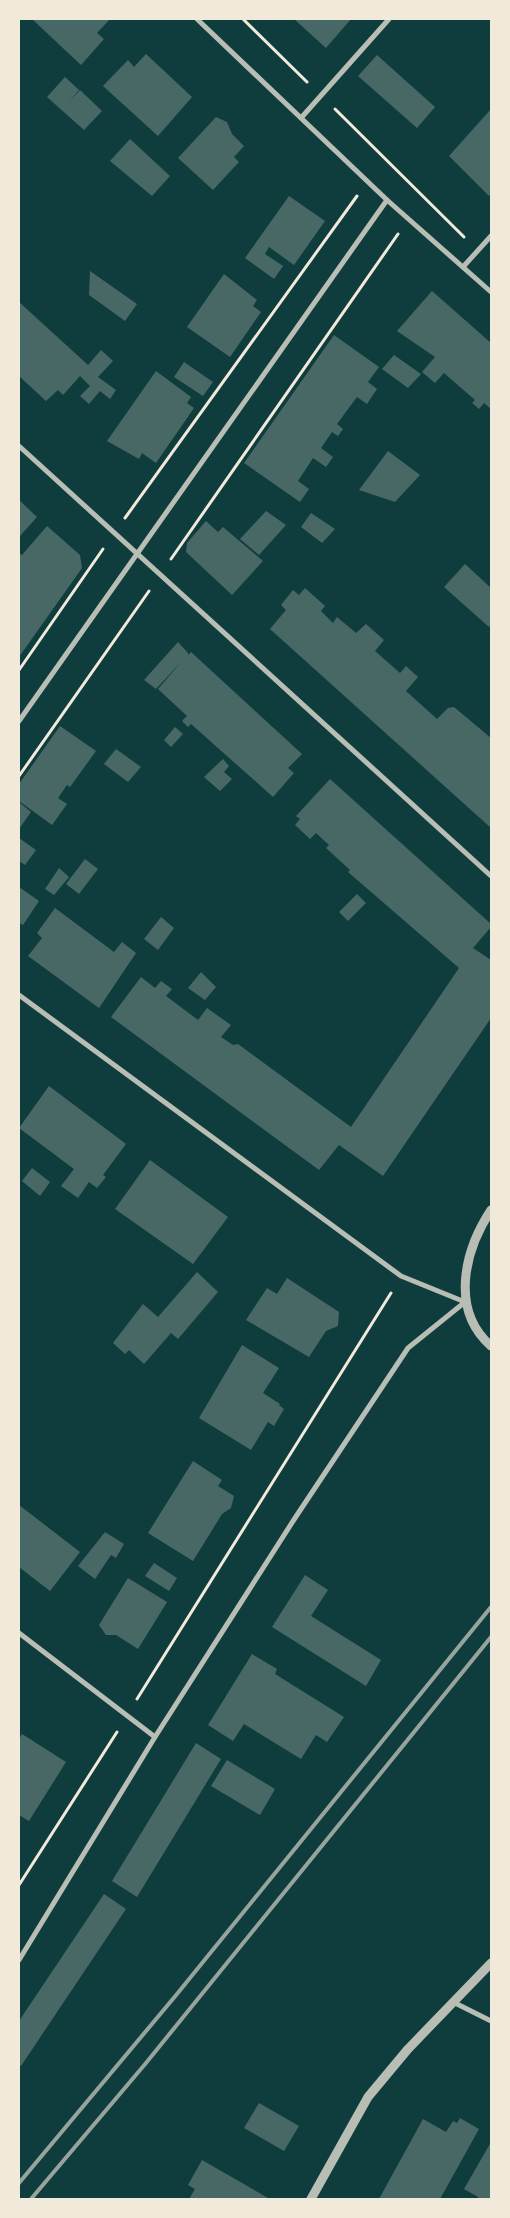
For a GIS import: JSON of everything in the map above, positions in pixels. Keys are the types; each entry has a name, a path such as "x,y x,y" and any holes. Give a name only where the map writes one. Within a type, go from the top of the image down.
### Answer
{"street":[{"path":"197,19 387,200 491,292"},
{"path":"301,118 389,19"},
{"path":"19,721 387,200"},
{"path":"463,267 491,236"},
{"path":"19,446 491,876"},
{"path":"19,995 401,1276 465,1302"},
{"path":"491,1210 480,1227 465,1279 465,1302 481,1337 491,1346"},
{"path":"19,1960 155,1737 294,1518 408,1348 465,1302"},
{"path":"19,1633 155,1737"},
{"path":"311,2199 368,2097 408,2049 455,2003 491,1963"},
{"path":"455,2003 491,2020"}],"path":[{"path":"243,19 478,250"},
{"path":"19,670 114,533 368,182"},
{"path":"19,776 408,219"},
{"path":"19,1885 401,1276"}],"building":[{"path":"32,19 110,19 97,33 104,39 81,65"},
{"path":"294,19 351,19 326,48"},
{"path":"146,54 192,97 158,136 103,86 128,60 134,67"},
{"path":"377,55 435,107 417,128 358,76"},
{"path":"65,77 79,90 69,102 80,90 102,111 84,130 47,97"},
{"path":"491,109 491,193 489,196 449,156"},
{"path":"216,117 227,122 232,134 244,146 234,157 239,162 213,190 178,158"},
{"path":"130,139 170,176 152,196 110,161"},
{"path":"289,196 325,221 294,265 269,247 265,254 283,266 274,279 245,258"},
{"path":"90,271 137,304 125,321 89,295"},
{"path":"224,274 257,300 253,306 261,312 230,357 187,327"},
{"path":"432,291 491,343 491,409 484,403 479,409 472,403 475,400 444,373 435,383 422,372 435,357 397,331"},
{"path":"19,302 88,365 101,350 113,361 98,377 116,390 110,399 100,391 89,404 80,396 90,386 80,376 63,395 58,390 46,401 19,376"},
{"path":"334,335 379,367 368,382 377,389 367,404 357,397 337,424 343,429 338,436 332,432 321,448 333,457 326,467 313,458 298,481 309,489 300,502 244,463"},
{"path":"394,355 421,374 408,388 382,369"},
{"path":"184,362 213,382 203,396 174,377"},
{"path":"156,371 191,397 187,403 194,408 156,463 142,453 139,459 107,441"},
{"path":"388,451 420,475 395,502 359,490"},
{"path":"19,500 37,517 19,537"},
{"path":"266,511 286,525 259,555 240,539"},
{"path":"311,513 335,529 322,543 301,527"},
{"path":"206,521 218,532 223,527 263,561 232,595 186,552 187,543"},
{"path":"47,526 80,555 82,568 19,657 19,553 22,555"},
{"path":"465,564 491,588 491,624 489,627 444,587"},
{"path":"305,588 325,606 321,611 333,623 337,617 356,633 366,624 384,640 375,651 400,673 406,666 418,677 406,691 437,719 448,708 454,707 491,738 491,828 270,629 286,610 281,605 293,590 299,595"},
{"path":"178,642 188,655 191,652 302,754 288,768 294,773 273,797 191,724 188,727 182,721 187,716 158,689 182,661 156,689 144,680"},
{"path":"60,726 96,751 70,787 67,785 58,798 67,804 52,825 19,801 19,784"},
{"path":"175,727 183,734 171,747 164,740"},
{"path":"116,749 141,767 128,782 104,764"},
{"path":"223,759 229,766 224,772 232,779 220,791 204,777"},
{"path":"330,779 491,924 491,927 473,948 491,960 491,1018 383,1176 339,1145 319,1170 111,1017 141,977 155,988 161,981 172,989 166,996 198,1020 207,1008 231,1025 221,1037 233,1045 238,1044 351,1127 459,968 348,872 350,870 326,848 329,845 316,833 310,839 295,825 300,819 296,816"},
{"path":"19,802 31,812 19,829"},
{"path":"19,838 36,850 25,865 19,861"},
{"path":"85,859 98,869 79,894 66,884"},
{"path":"59,868 69,877 54,895 45,889"},
{"path":"19,887 39,901 23,925 19,923"},
{"path":"357,894 366,903 348,921 339,912"},
{"path":"55,908 114,952 122,942 136,953 99,1008 28,956 42,938 37,933"},
{"path":"161,917 174,928 158,950 144,939"},
{"path":"201,972 216,987 205,1000 188,988"},
{"path":"49,1086 126,1144 103,1175 106,1177 97,1188 89,1182 78,1198 61,1186 74,1169 19,1128"},
{"path":"150,1160 228,1217 193,1264 115,1209"},
{"path":"32,1168 50,1182 40,1196 22,1181"},
{"path":"197,1272 218,1292 178,1339 171,1333 144,1364 129,1350 125,1354 113,1343 143,1304 158,1317"},
{"path":"287,1278 339,1312 338,1326 326,1331 309,1357 246,1320 267,1288 277,1294"},
{"path":"242,1345 279,1368 263,1393 280,1404 284,1409 274,1426 268,1422 251,1450 199,1418"},
{"path":"193,1461 222,1480 218,1486 234,1496 231,1508 222,1514 193,1561 148,1533"},
{"path":"19,1505 80,1552 50,1591 19,1567"},
{"path":"105,1532 124,1544 116,1558 111,1555 95,1579 78,1566"},
{"path":"154,1563 177,1578 169,1591 145,1576"},
{"path":"305,1575 328,1590 311,1616 381,1660 366,1686 272,1627"},
{"path":"128,1578 167,1602 138,1649 116,1635 106,1635 99,1625"},
{"path":"252,1654 277,1669 275,1674 344,1717 327,1742 316,1735 301,1759 244,1724 233,1741 208,1725"},
{"path":"22,1734 66,1762 29,1821 19,1815 19,1739"},
{"path":"196,1743 221,1759 137,1897 112,1881"},
{"path":"227,1760 275,1789 260,1815 211,1786"},
{"path":"104,1894 126,1909 21,2066 19,2064 19,2021"},
{"path":"259,2103 299,2126 284,2151 244,2128"},
{"path":"460,2118 479,2129 440,2199 379,2199 423,2119 446,2132 453,2121 457,2123"},
{"path":"491,2142 491,2199 477,2199 478,2197 464,2189"},
{"path":"202,2160 268,2198 189,2199 195,2189 188,2185"}],"railway":[{"path":"19,2183 177,1994 491,1607"},
{"path":"31,2199 146,2063 491,1637"}]}
